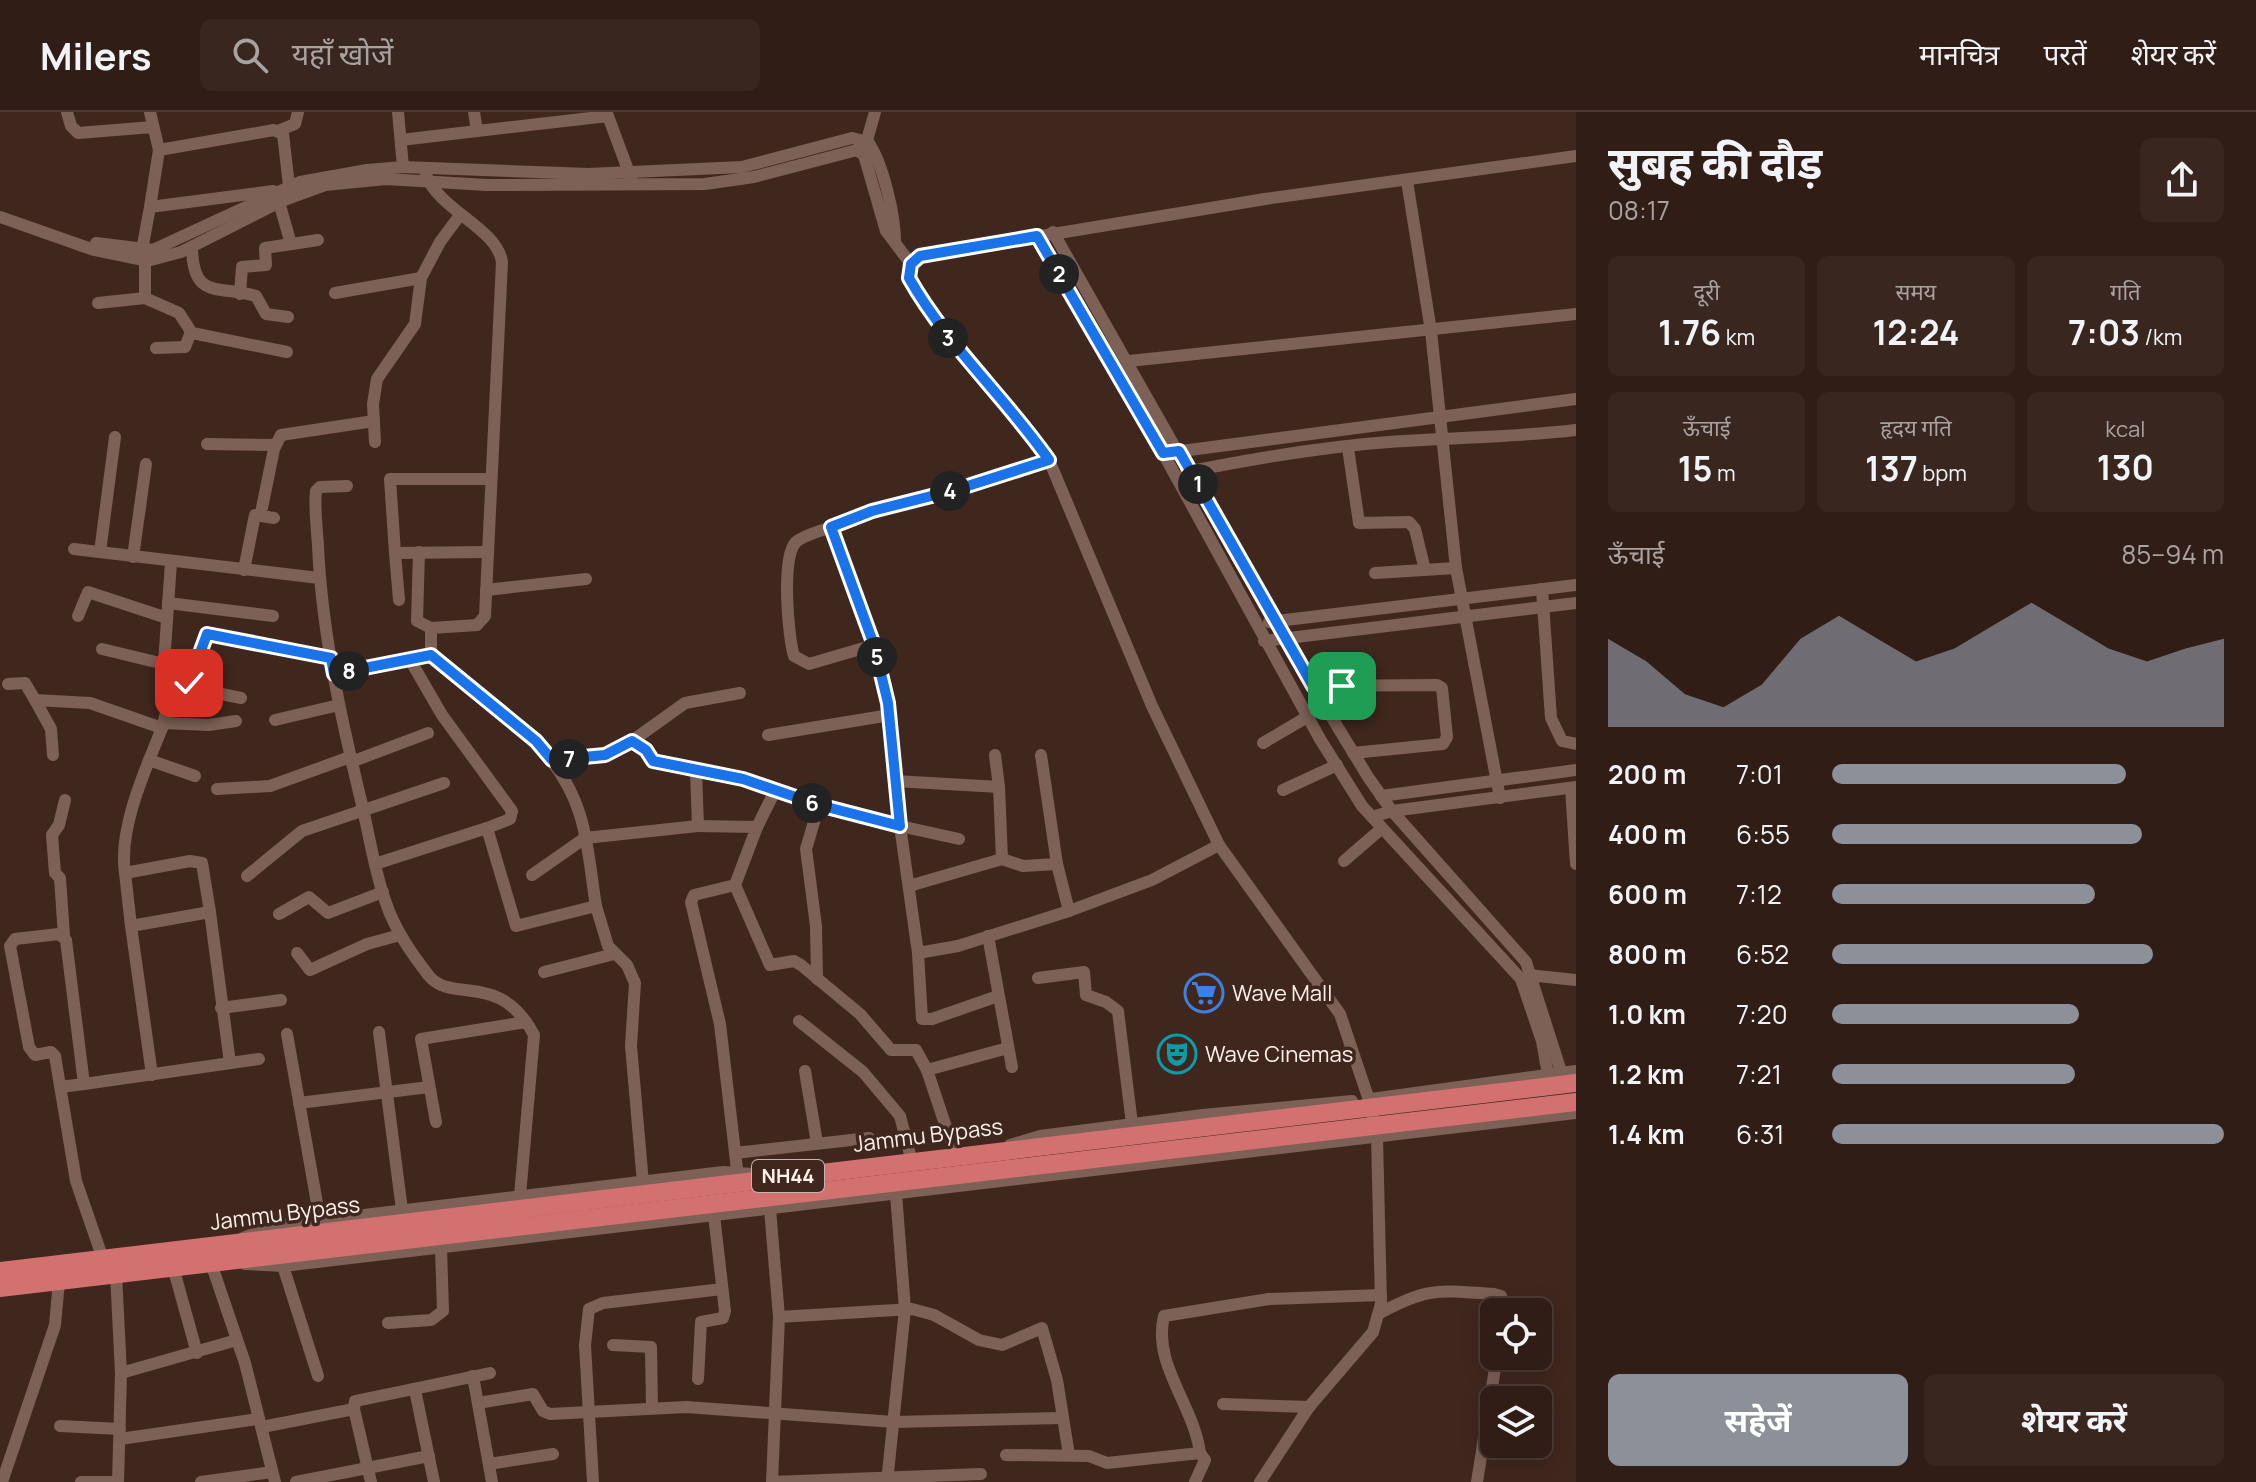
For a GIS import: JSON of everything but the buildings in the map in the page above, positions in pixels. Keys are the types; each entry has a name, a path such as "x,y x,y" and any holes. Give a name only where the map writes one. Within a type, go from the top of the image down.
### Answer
{"highway":[{"name":"Jammu Bypass","path":"0,1271 103,1259 232,1252 1373,1118 1562,1078"},
{"name":"Jammu Bypass","path":"0,1288 211,1263 232,1252 738,1177 779,1177 956,1157 1000,1149 1576,1102"}],"street":[{"path":"67,112 71,126 78,133 153,127"},
{"path":"145,298 144,255 159,150 150,112"},
{"path":"159,150 280,130 295,124 298,112"},
{"path":"398,112 403,167"},
{"path":"474,112 477,131"},
{"path":"865,148 875,112"},
{"path":"401,140 608,114 631,179"},
{"path":"280,130 291,244"},
{"path":"0,217 77,242 144,255 192,248 317,177 403,167 426,174 512,185 631,179 742,167 852,138 865,148 895,224 895,241 911,264"},
{"path":"1260,1482 1309,1407 1373,1332 1380,1313 1373,1118 1340,1014 1219,845 1152,706 1049,460 1021,420 956,349 909,278 911,264 920,256 1053,232 1576,156"},
{"path":"150,207 285,194 358,180 426,174 510,171 631,179"},
{"path":"510,171 512,185"},
{"path":"419,552 417,621 431,628 482,623 502,262 495,244 440,198 426,174"},
{"path":"1407,181 1431,331 1456,568 1500,798"},
{"path":"144,255 285,194"},
{"path":"375,442 377,379 415,324 421,278 440,242 460,215"},
{"path":"1053,232 1129,361 1274,622 1353,753 1392,811 1513,944 1533,976 1562,1078"},
{"path":"1037,236 1163,453 1307,717 1381,829 1515,973 1529,997 1562,1078"},
{"path":"240,294 243,267 266,265 265,248 318,240"},
{"path":"192,248 196,279 221,291 256,296 266,314 288,317"},
{"path":"335,293 421,278"},
{"path":"98,303 145,298 179,313 191,332 287,352"},
{"path":"1129,361 1576,314"},
{"path":"156,348 185,347 191,332"},
{"path":"1163,453 1576,399"},
{"path":"262,508 275,445 285,433 374,421"},
{"path":"1174,474 1348,448 1576,430"},
{"path":"100,552 115,437"},
{"path":"207,444 275,445"},
{"path":"1348,448 1359,523 1409,522 1415,529 1425,570"},
{"path":"874,645 809,664 794,656 787,603 791,552 797,541 872,511 955,490 1049,460"},
{"path":"133,557 146,464"},
{"path":"399,600 390,479 491,479"},
{"path":"347,486 320,487 316,491 319,578 339,705 375,864 400,935 437,983 499,996 526,1022 535,1041 520,1196"},
{"path":"244,570 255,515 274,518"},
{"path":"831,527 874,645 890,715 900,826 918,953 919,1011 924,1020 998,996"},
{"path":"74,549 319,578"},
{"path":"395,553 487,552"},
{"path":"152,1075 131,926 124,850 168,705 164,664 171,562"},
{"path":"1375,573 1456,568"},
{"path":"486,590 586,579"},
{"path":"1254,623 1576,585"},
{"path":"1542,589 1551,718 1562,741 1576,744"},
{"path":"78,616 85,595 90,592 167,618"},
{"path":"168,603 273,616"},
{"path":"1264,641 1576,603"},
{"path":"431,628 431,655"},
{"path":"189,683 207,634 331,658"},
{"path":"102,649 164,664"},
{"path":"334,674 431,655 536,741 552,760 577,807 605,941 627,965 635,983 631,1046 643,1183"},
{"path":"375,864 487,828 510,819 512,811 442,715 409,658"},
{"path":"165,679 241,698"},
{"path":"8,684 25,683 51,729 53,755"},
{"path":"1313,686 1437,685 1442,688 1447,737 1443,744 1353,753"},
{"path":"552,760 605,755 632,741 685,703 740,693"},
{"path":"35,700 90,703 163,725 209,725 236,721"},
{"path":"275,720 339,705"},
{"path":"768,735 890,715"},
{"path":"1263,743 1307,717"},
{"path":"217,789 270,786 428,733"},
{"path":"632,741 646,750 653,761 696,772 730,775 819,805 959,839"},
{"path":"995,755 1002,859"},
{"path":"1041,755 1057,864 1069,911"},
{"path":"149,760 195,776"},
{"path":"1283,790 1337,765"},
{"path":"1381,796 1576,770"},
{"path":"696,772 698,826"},
{"path":"895,781 999,787"},
{"path":"247,876 302,831 444,783"},
{"path":"1372,817 1392,811 1574,788 1576,864"},
{"path":"775,791 757,827 735,885 770,965 798,962 860,1014 891,1050 916,1050 927,1070 956,1157"},
{"path":"65,800 59,825 52,835 55,873 60,878 64,936 84,1084"},
{"path":"817,979 816,926 806,849 819,805"},
{"path":"532,875 585,838 698,826 757,827"},
{"path":"487,828 516,926 596,906"},
{"path":"1344,861 1381,829"},
{"path":"918,953 1069,911 1152,880 1219,845"},
{"path":"909,886 1002,859 1023,866 1057,864"},
{"path":"125,873 200,862 204,865 230,1063"},
{"path":"735,885 694,895 691,902 720,1024 738,1177 643,1183 272,1226 232,1252 249,1265 283,1266 770,1209 896,1194 1373,1118"},
{"path":"279,914 309,897 328,913 383,892"},
{"path":"131,926 210,912"},
{"path":"297,953 306,968 312,969 367,944 400,935"},
{"path":"64,936 15,939 10,946 29,1047 35,1055 54,1054 80,1195 103,1259"},
{"path":"988,936 1012,1067"},
{"path":"544,972 614,954"},
{"path":"1038,978 1084,972 1086,995 1118,1011 1132,1124"},
{"path":"1515,973 1576,980"},
{"path":"221,1008 281,1000"},
{"path":"799,1021 863,1072 900,1116 912,1162"},
{"path":"436,1122 421,1039 526,1022"},
{"path":"379,1032 402,1210"},
{"path":"287,1034 320,1220"},
{"path":"927,1070 1008,1048"},
{"path":"60,1087 259,1059"},
{"path":"805,1071 817,1143"},
{"path":"299,1103 429,1087"},
{"path":"1000,1149 1027,1138 1132,1124 1576,1113"},
{"path":"735,1153 869,1138"},
{"path":"887,1479 905,1309 896,1194"},
{"path":"770,1209 779,1317 772,1482 981,1474"},
{"path":"698,1379 701,1322 723,1318 714,1215"},
{"path":"388,1323 431,1320 443,1311 441,1247"},
{"path":"201,1482 274,1477 237,1340 211,1263"},
{"path":"283,1266 318,1376"},
{"path":"173,1267 197,1353"},
{"path":"81,1482 118,1482 121,1373 116,1274"},
{"path":"2,1482 55,1325 59,1281"},
{"path":"593,1482 584,1321 589,1309 603,1303 722,1289"},
{"path":"1380,1313 1412,1296 1433,1291 1494,1294 1501,1298"},
{"path":"1195,1482 1205,1460 1200,1453 1195,1424 1162,1354 1164,1316 1269,1299 1381,1295"},
{"path":"779,1317 923,1310 979,1340 1002,1345 1042,1328 1049,1346 1069,1455"},
{"path":"121,1373 237,1340"},
{"path":"613,1345 651,1347 652,1407"},
{"path":"1477,1482 1495,1370"},
{"path":"371,1482 354,1409 359,1399 490,1373"},
{"path":"473,1376 492,1482"},
{"path":"415,1390 434,1482"},
{"path":"478,1403 533,1394 547,1414 652,1407 894,1422 1063,1418"},
{"path":"1223,1404 1309,1407"},
{"path":"60,1426 120,1434 260,1423 354,1409"},
{"path":"1006,1455 1094,1456 1107,1463 1200,1453"},
{"path":"489,1464 553,1454"},
{"path":"296,1482 429,1456"}],"place":[{"name":"Wave Mall","path":"1204,993"},
{"name":"Wave Cinemas","path":"1177,1054"}],"route":[{"path":"189,683 207,634 331,658 334,674 431,655 536,741 552,760 605,755 632,741 646,750 653,761 743,779 819,805 900,826 890,749 888,703 874,645 831,527 872,511 955,490 1049,460 1021,420 956,349 909,278 913,260 920,256 1037,236 1163,453 1179,451 1313,686 1342,686"}]}
